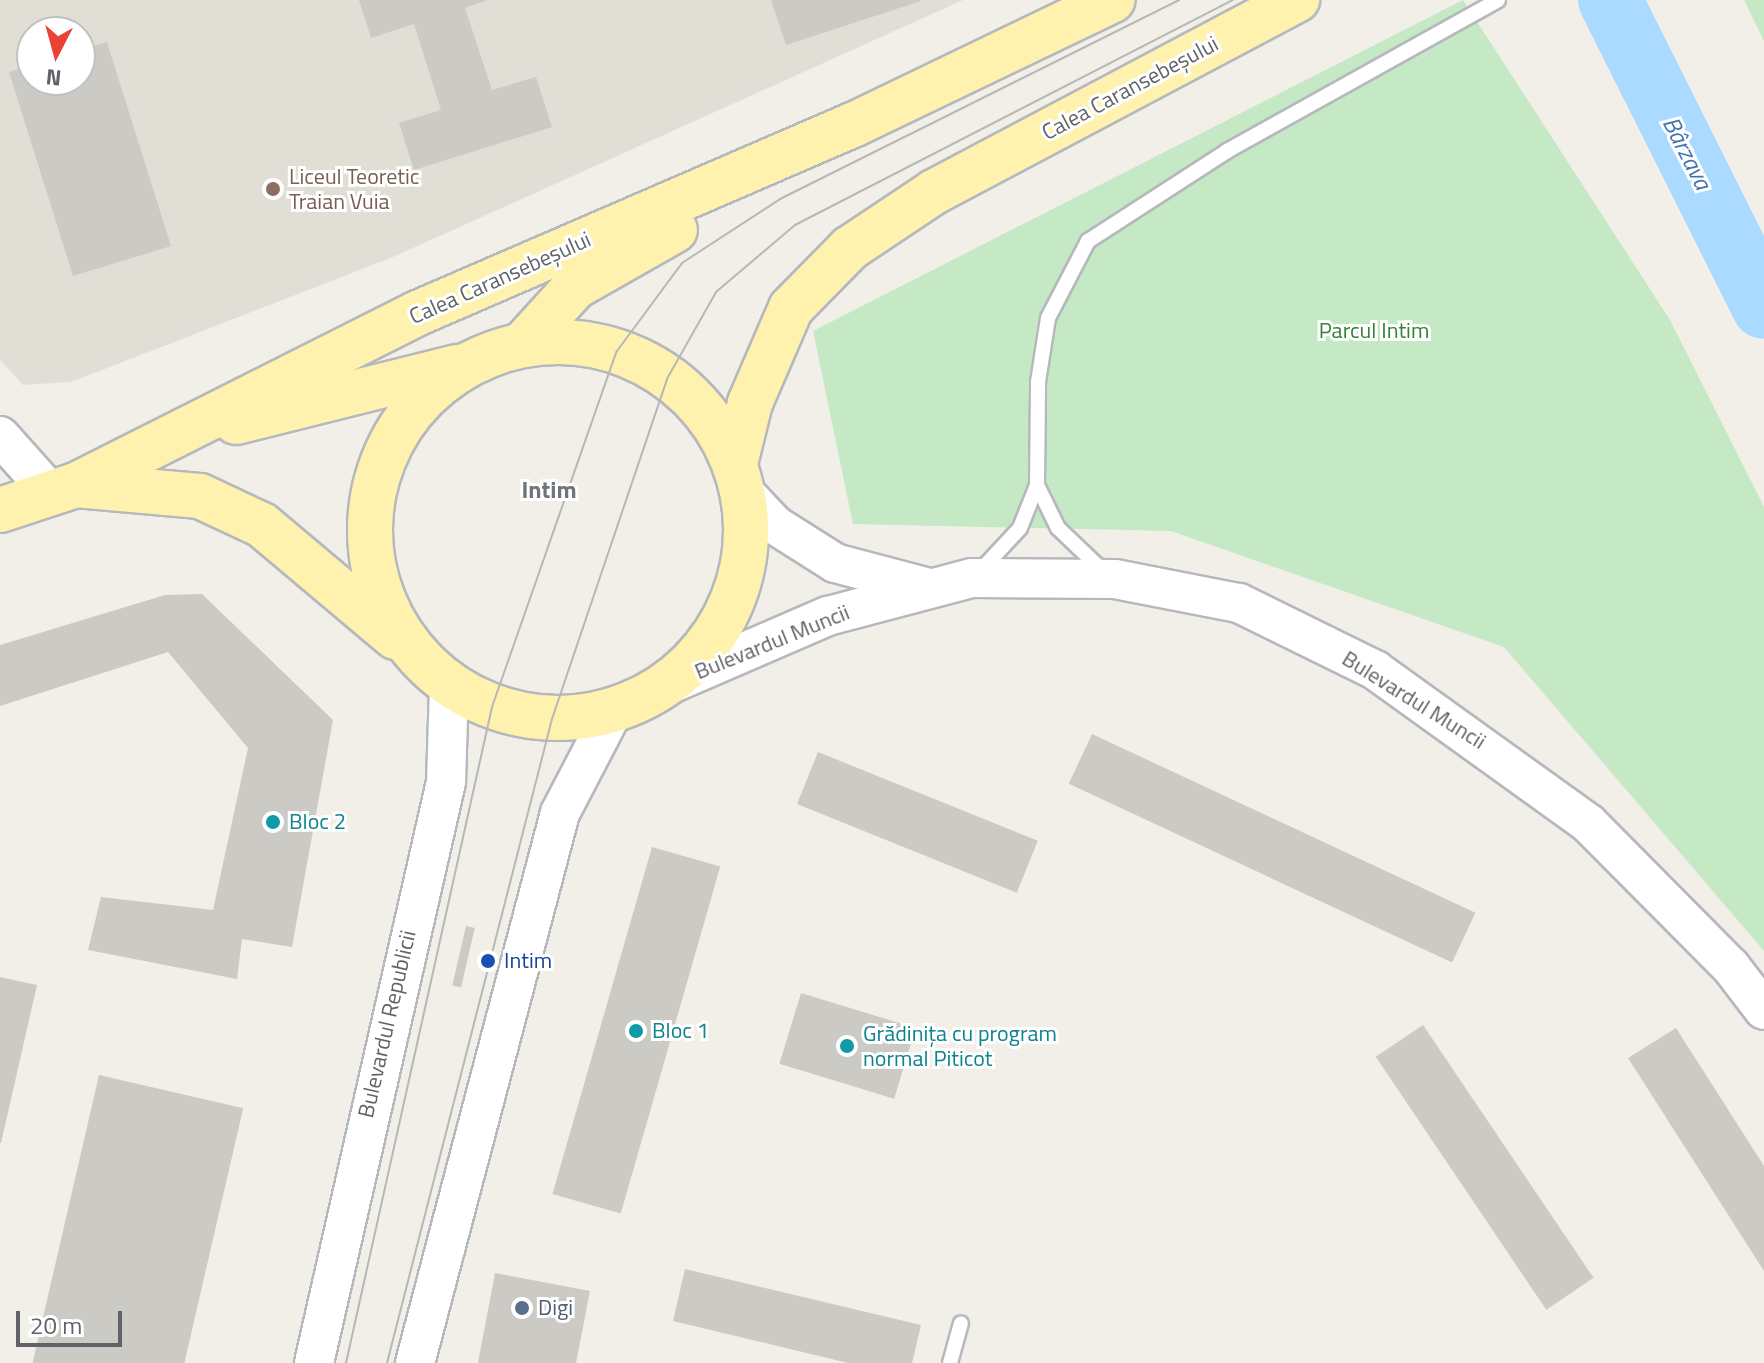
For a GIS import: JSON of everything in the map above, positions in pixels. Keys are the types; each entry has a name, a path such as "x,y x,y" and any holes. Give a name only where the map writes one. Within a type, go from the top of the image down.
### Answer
{"main road":[{"name":"Calea Caransebeșului","path":"0,510 64,489 418,313 853,125 1113,0"},
{"name":"Calea Caransebeșului","path":"739,478 750,403 791,308 850,248 934,192 1294,1"},
{"name":"Calea Caransebeșului","path":"152,443 496,354 575,287 853,125"},
{"path":"418,313 496,354"},
{"path":"570,342 644,362 696,402 739,478 747,546 734,600 706,647 666,686 613,711 521,716 449,685 412,651 384,604 369,550 372,494 407,419 496,354 570,342"},
{"name":"Calea Caransebeșului","path":"64,489 200,496 262,525 412,651"}],"street":[{"path":"0,436 64,489"},
{"name":"Bulevardul Muncii","path":"739,478 775,525 835,563 925,587"},
{"name":"Bulevardul Muncii","path":"666,686 828,616 925,587 972,578 1115,579 1239,603 1375,670 1466,730 1588,823 1712,946 1764,1010"},
{"name":"Bulevardul Republicii","path":"314,1363 446,782 449,685"},
{"path":"415,1363 560,813 613,711"}],"lane":[{"path":"972,578 1020,528 1037,485 1038,382 1048,318 1088,241 1227,151 1498,0"},
{"path":"1037,485 1080,554 1115,579"},
{"path":"950,1363 961,1323"}],"shaded area":[{"name":"Liceul Teoretic Traian Vuia","path":"0,0 963,0 393,257 71,382 23,385 0,360"}],"green space":[{"name":"Parcul Intim","path":"1463,0 1670,320 1764,507 1764,951 1504,647 1171,531 853,524 813,331"},
{"path":"1744,0 1764,0 1764,41"}],"building":[{"path":"359,0 488,0 465,8 492,90 536,77 552,127 414,170 399,123 441,110 414,24 371,38"},
{"path":"771,0 921,0 921,1 786,45"},
{"path":"107,42 171,246 73,276 17,96 96,96 96,45"},
{"path":"16,70 16,94 9,72"},
{"name":"Bloc 2","path":"202,594 333,720 292,947 242,939 237,979 88,950 101,897 213,910 248,748 168,652 0,706 0,645 165,595"},
{"path":"1092,734 1475,913 1452,963 1069,784"},
{"path":"818,752 1038,841 1017,893 797,804"},
{"name":"Bloc 1","path":"652,847 720,867 621,1214 552,1194"},
{"path":"466,926 475,928 461,987 452,985"},
{"path":"0,977 37,985 1,1143 0,1143"},
{"name":"Grădinița cu program normal Piticot","path":"801,993 916,1028 894,1099 779,1064"},
{"path":"1423,1025 1594,1278 1546,1310 1376,1057"},
{"path":"1676,1028 1764,1166 1764,1271 1628,1058"},
{"path":"99,1075 243,1108 184,1363 33,1362"},
{"path":"685,1269 921,1325 912,1363 848,1363 673,1321"},
{"path":"495,1273 590,1291 576,1363 478,1363"}],"waterway":[{"name":"Bârzava","path":"1610,0 1764,307"}],"tram line":[{"path":"346,1363 492,707 617,351 682,263 780,199 1179,0"},
{"path":"387,1363 552,719 668,377 716,292 795,225 1232,0"}],"place":[{"name":"Liceul Teoretic Traian Vuia","path":"273,189"},
{"name":"Bloc 2","path":"273,822"},
{"name":"Intim","path":"488,961"},
{"name":"Bloc 1","path":"636,1031"},
{"name":"Grădinița cu program normal Piticot","path":"847,1046"},
{"name":"Digi","path":"522,1308"}],"district":[{"name":"Intim","path":"549,490"}]}
